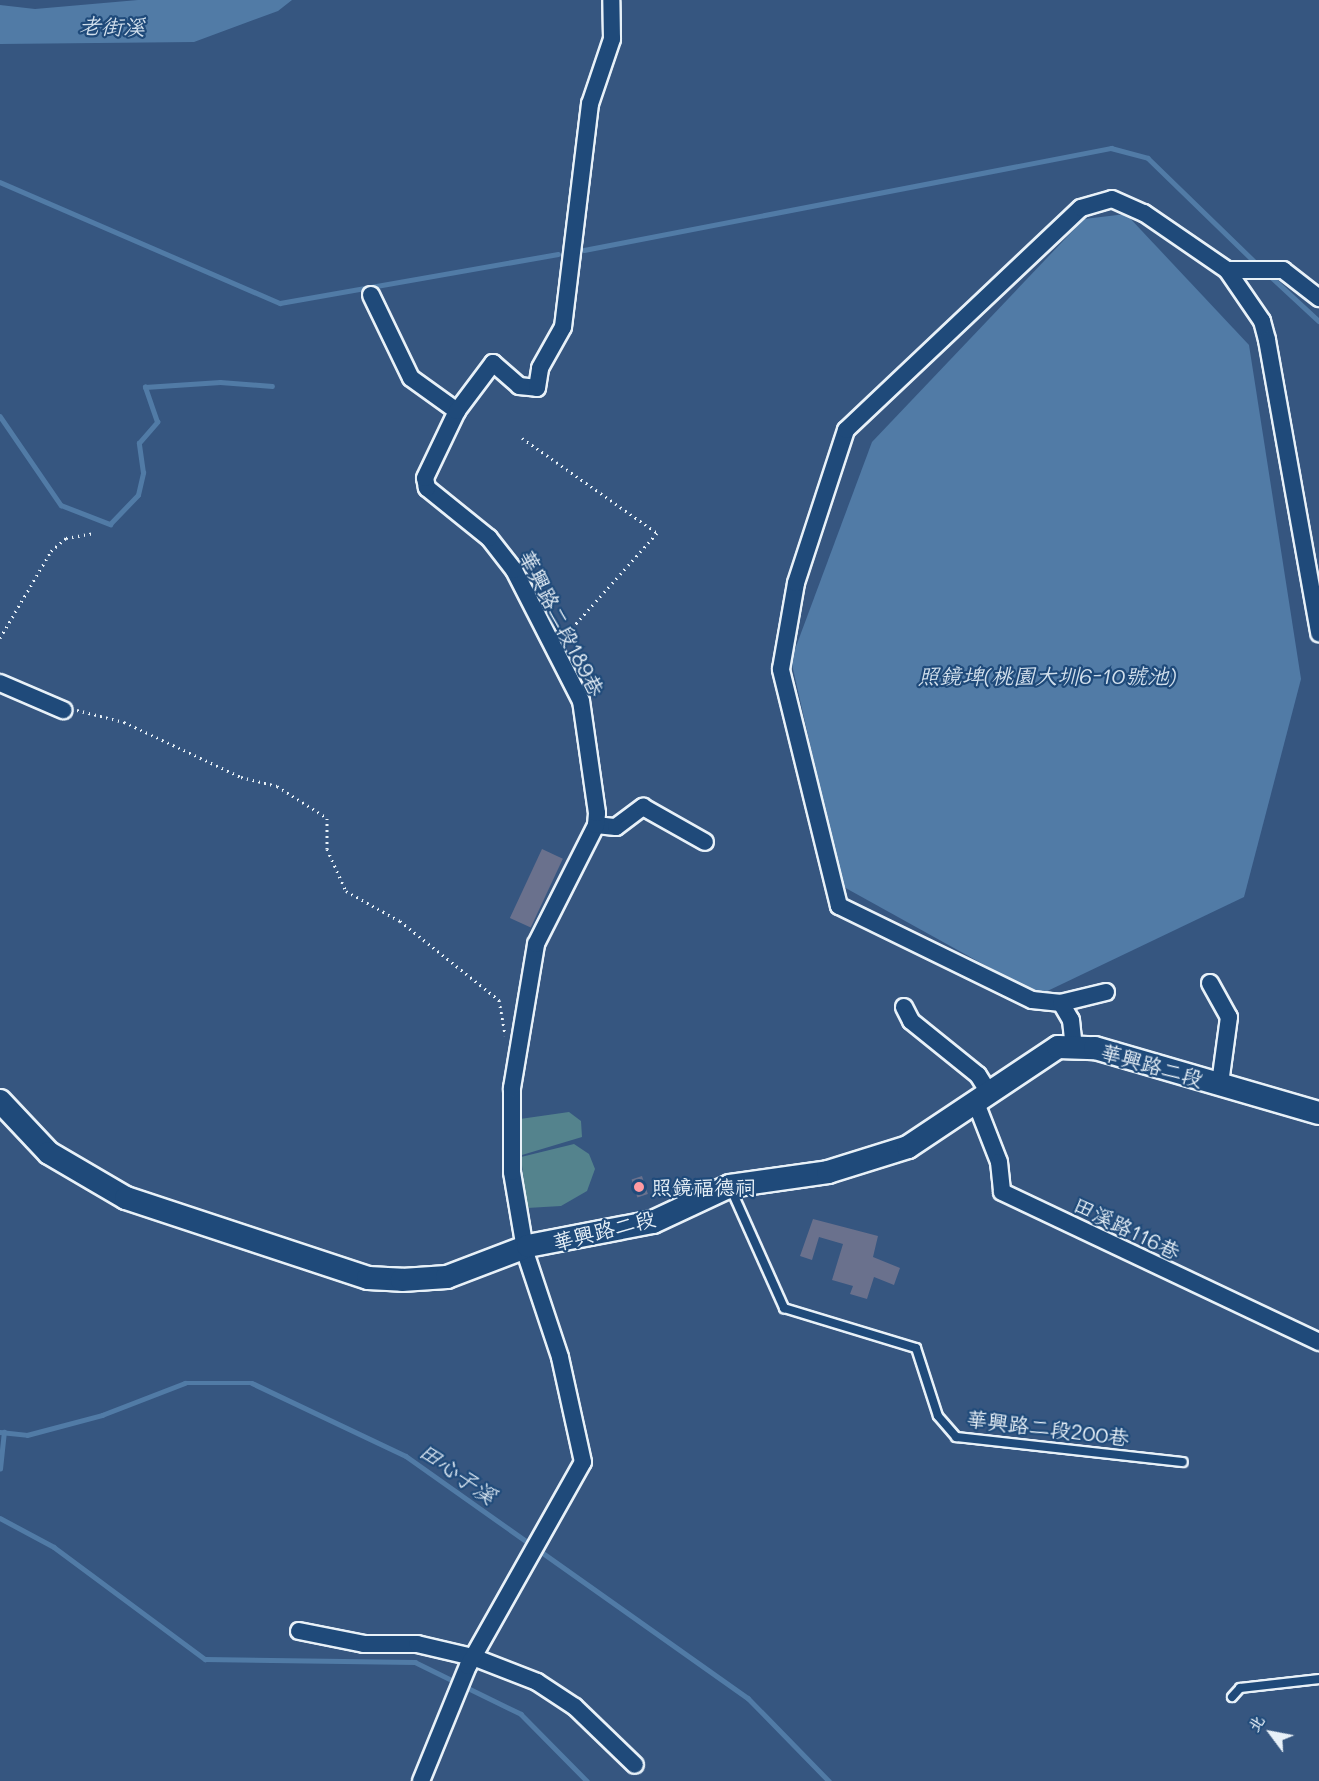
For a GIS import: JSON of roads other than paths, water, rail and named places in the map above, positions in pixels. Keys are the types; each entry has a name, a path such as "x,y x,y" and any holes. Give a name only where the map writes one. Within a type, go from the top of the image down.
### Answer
{"street":[{"name":"華興路二段189巷","path":"421,1781 469,1665 521,1566 583,1462 528,1246 512,1172 512,1088 536,944 596,825 597,789 580,701 514,570 489,538 427,488 425,478 456,411 493,363 519,386 537,388 540,368 563,327 590,104 612,39 611,0"},
{"path":"1106,992 1061,1003 1032,1000 839,906 781,669 783,639 846,430 1063,220 1112,199 1144,213 1227,270 1262,321 1319,633"},
{"path":"1227,270 1283,270 1319,298"},
{"path":"371,296 411,378 456,411"},
{"path":"0,683 63,710"},
{"path":"596,825 616,827 643,807 705,842"},
{"path":"1210,983 1229,1017 1220,1084"},
{"path":"1061,1003 1071,1020 1074,1047"},
{"path":"904,1007 917,1028 978,1075 983,1098"},
{"name":"華興路二段","path":"0,1101 49,1153 126,1198 368,1278 447,1277 528,1246 653,1222 730,1186 828,1172 909,1147 1058,1047 1095,1048 1319,1113"},
{"name":"田溪路116巷","path":"983,1098 999,1162 1002,1192 1319,1342"},
{"path":"299,1631 364,1644 417,1644 469,1665 537,1682 575,1707 634,1765"}],"lane":[{"name":"華興路二段200巷","path":"730,1186 784,1308 916,1348 938,1416 956,1437 1183,1462"},
{"path":"1232,1696 1240,1688 1319,1679"}],"water":[{"name":"老街溪","path":"138,0 292,0 278,11 194,42 0,44 0,5 35,9"},
{"name":"照鏡埤(桃園大圳6-10號池)","path":"1126,214 1249,345 1301,679 1244,897 1039,995 842,886 791,660 872,442 1084,219"}],"waterway":[{"path":"584,250 1111,148 1148,158 1257,264"},
{"path":"0,182 280,303 558,254"},
{"path":"1268,274 1319,321"},
{"path":"0,416 61,505 110,524 138,495 143,473 139,443 157,422 145,387 220,382 272,386"},
{"name":"田心子溪","path":"0,1432 27,1435 102,1415 185,1383 252,1383 406,1456 748,1698 829,1781"},
{"path":"0,1469 4,1432"},
{"path":"0,1518 54,1547 205,1659 415,1662 521,1714 587,1781"}],"place":[{"name":"照鏡福德祠","path":"639,1187"}]}
